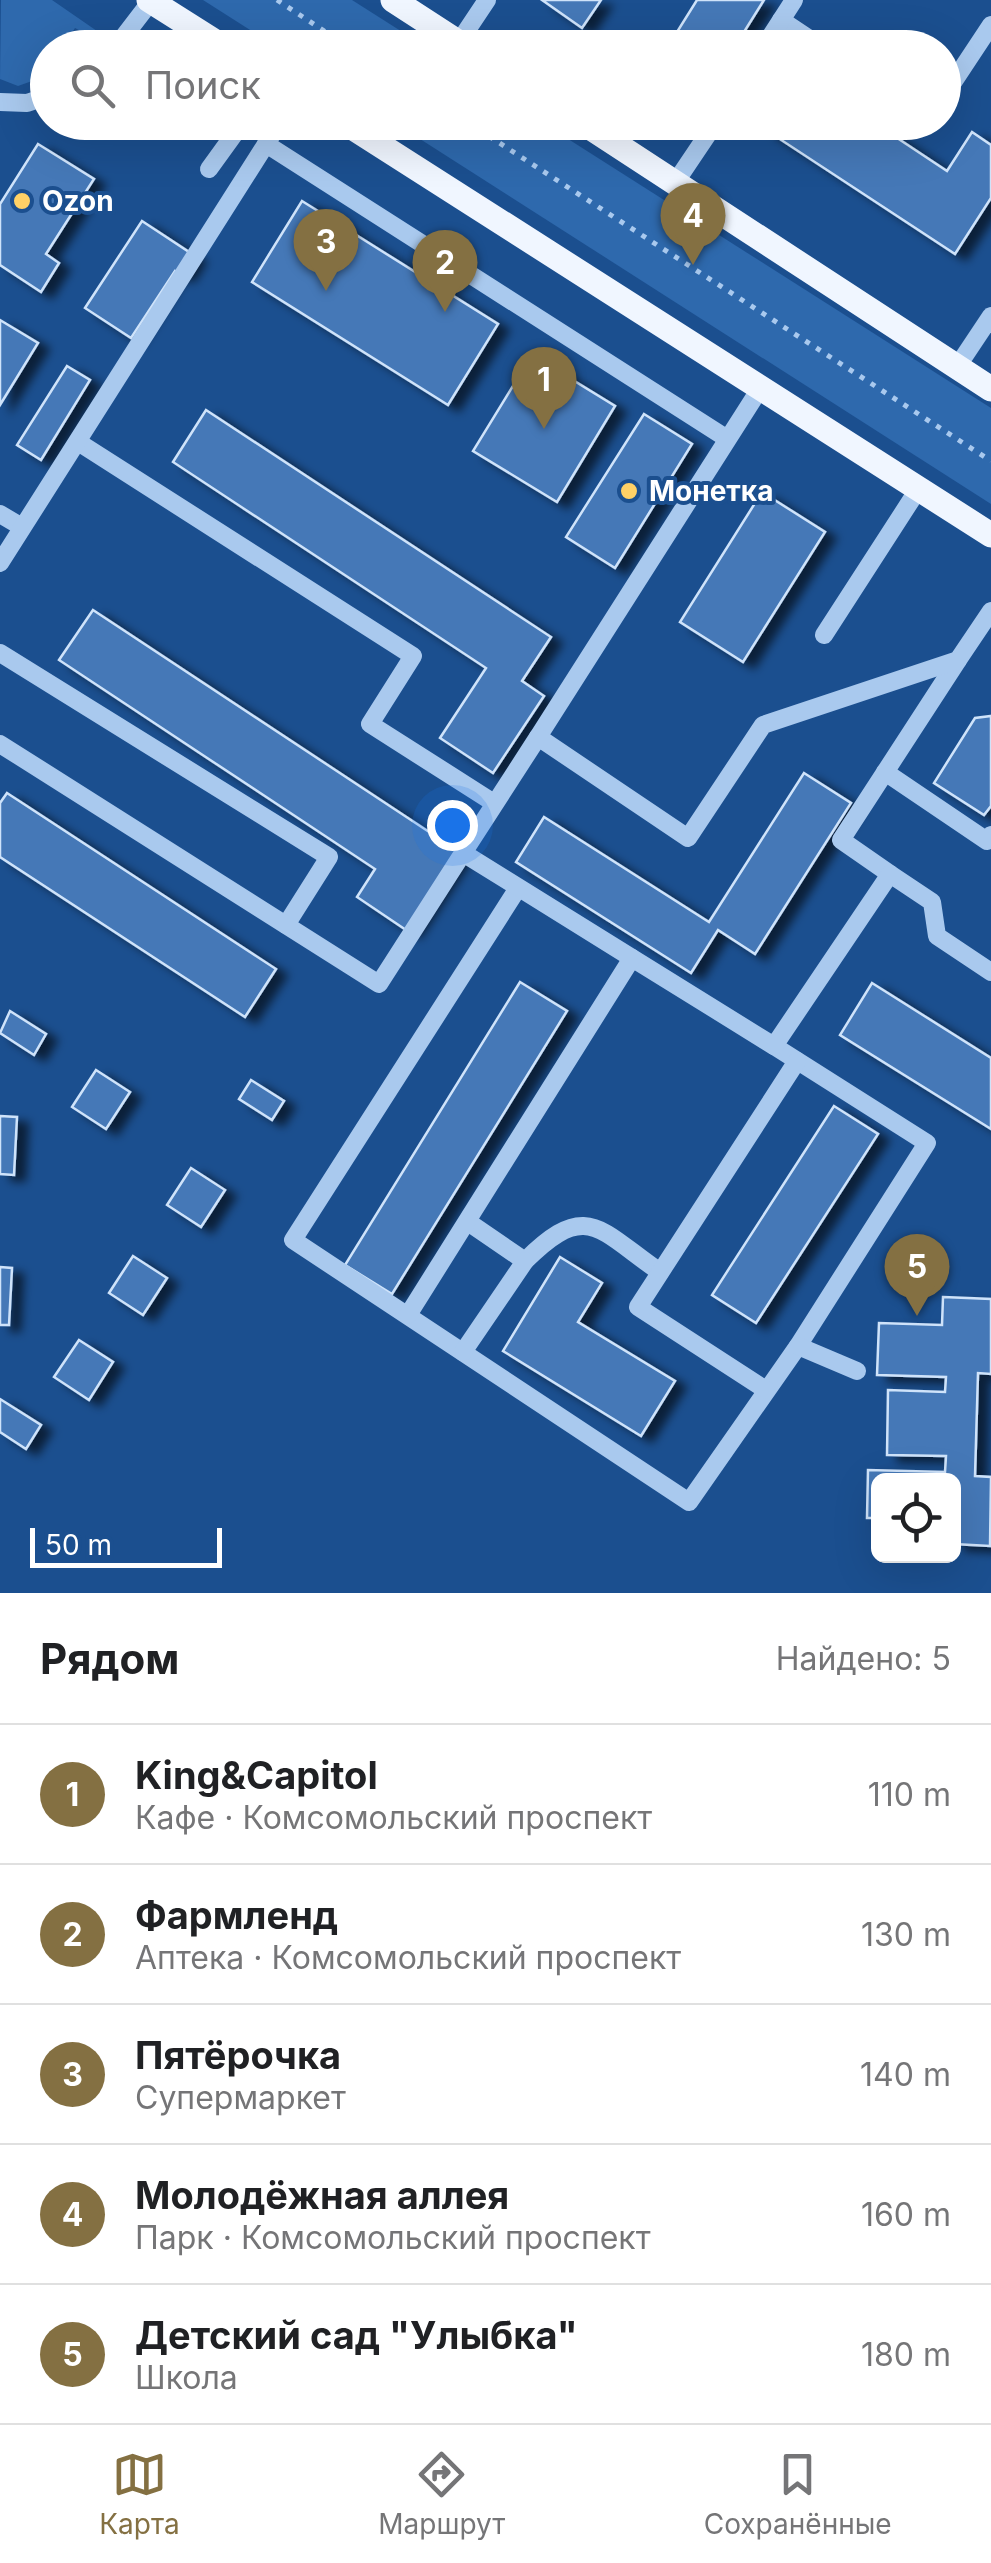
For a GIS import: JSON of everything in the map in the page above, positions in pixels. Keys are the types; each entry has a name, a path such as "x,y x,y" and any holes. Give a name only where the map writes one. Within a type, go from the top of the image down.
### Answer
{"main road":[{"path":"392,0 439,30"},
{"path":"150,1 196,30"},
{"path":"372,140 991,535"},
{"path":"609,140 991,389"}],"street":[{"path":"471,30 487,0"},
{"path":"775,30 794,0"},
{"path":"128,30 150,1"},
{"path":"781,20 796,30"},
{"path":"961,70 991,25"},
{"path":"0,102 30,102"},
{"path":"209,169 230,140"},
{"path":"0,562 269,140"},
{"path":"675,184 704,140"},
{"path":"266,144 726,438"},
{"path":"957,368 991,316"},
{"path":"0,744 379,984 761,387"},
{"path":"78,442 414,656 370,724 494,803"},
{"path":"824,635 918,488"},
{"path":"0,514 22,527"},
{"path":"991,610 841,840 932,902 937,936 991,972"},
{"path":"0,653 329,857 286,925"},
{"path":"538,738 688,838 763,725 958,660"},
{"path":"884,772 988,840 991,835"},
{"path":"463,853 928,1143 798,1346 690,1502 292,1240 518,888"},
{"path":"774,1046 890,874"},
{"path":"408,1315 632,958"},
{"path":"766,1390 638,1308 797,1061"},
{"path":"468,1222 525,1261"},
{"path":"463,1352 525,1261 551,1235 570,1224 591,1224 660,1272"},
{"path":"798,1346 857,1371"}],"path":[{"path":"277,0 323,30"},
{"path":"494,140 991,461"}],"shaded area":[{"path":"1,0 52,0 96,30 30,30 30,82 18,86 0,79"},
{"path":"203,0 352,0 399,30 250,30"},
{"path":"422,140 570,140 991,408 991,504"}],"building":[{"path":"542,0 601,0 582,28"},
{"path":"697,0 764,0 745,30 678,30"},
{"path":"972,132 991,145 991,198 955,254 781,140 900,140 947,171"},
{"path":"38,144 94,179 46,254 59,263 41,292 0,265 0,204"},
{"path":"302,201 498,324 448,405 252,282"},
{"path":"142,221 195,256 183,276 175,271 131,338 85,308"},
{"path":"0,320 38,343 0,405"},
{"path":"532,355 615,406 557,502 473,451"},
{"path":"67,366 90,380 41,460 17,445"},
{"path":"206,410 551,637 522,681 544,696 493,773 440,738 486,668 173,462"},
{"name":"Монетка","path":"644,414 692,444 615,568 566,537"},
{"path":"762,492 825,532 743,662 680,622"},
{"path":"93,610 461,853 409,932 357,897 375,869 59,660"},
{"path":"991,716 991,806 984,815 934,783 975,718"},
{"path":"804,773 851,803 755,954 718,930 691,973 516,862 544,817 709,922"},
{"path":"7,793 276,969 245,1017 0,857 0,803"},
{"path":"520,982 567,1011 392,1294 345,1265"},
{"path":"872,983 991,1058 991,1129 840,1035"},
{"path":"10,1011 46,1034 34,1055 0,1033"},
{"path":"96,1070 130,1092 106,1129 72,1107"},
{"path":"251,1080 284,1101 272,1120 239,1099"},
{"path":"834,1106 878,1134 756,1323 712,1295"},
{"path":"0,1116 17,1117 14,1175 0,1174"},
{"path":"191,1168 225,1190 201,1227 167,1205"},
{"path":"133,1256 167,1278 143,1315 109,1293"},
{"path":"560,1257 602,1283 578,1322 675,1381 641,1436 503,1351"},
{"path":"0,1267 12,1268 9,1325 0,1325"},
{"path":"943,1297 991,1299 991,1374 978,1373 975,1476 991,1477 990,1546 961,1544 961,1473 871,1473 871,1518 867,1518 868,1470 945,1472 946,1456 887,1455 888,1390 945,1392 946,1377 877,1375 879,1323 942,1325"},
{"path":"79,1340 113,1362 89,1400 54,1377"},
{"path":"0,1399 41,1425 26,1449 0,1432"}],"place":[{"name":"Ozon","path":"22,201"},
{"name":"Молодёжная аллея","path":"693,265"},
{"name":"Пятёрочка","path":"326,291"},
{"name":"Фармленд","path":"445,312"},
{"name":"King&Capitol","path":"544,429"},
{"name":"Монетка","path":"629,491"},
{"name":"Детский сад \"Улыбка\"","path":"917,1316"}]}
